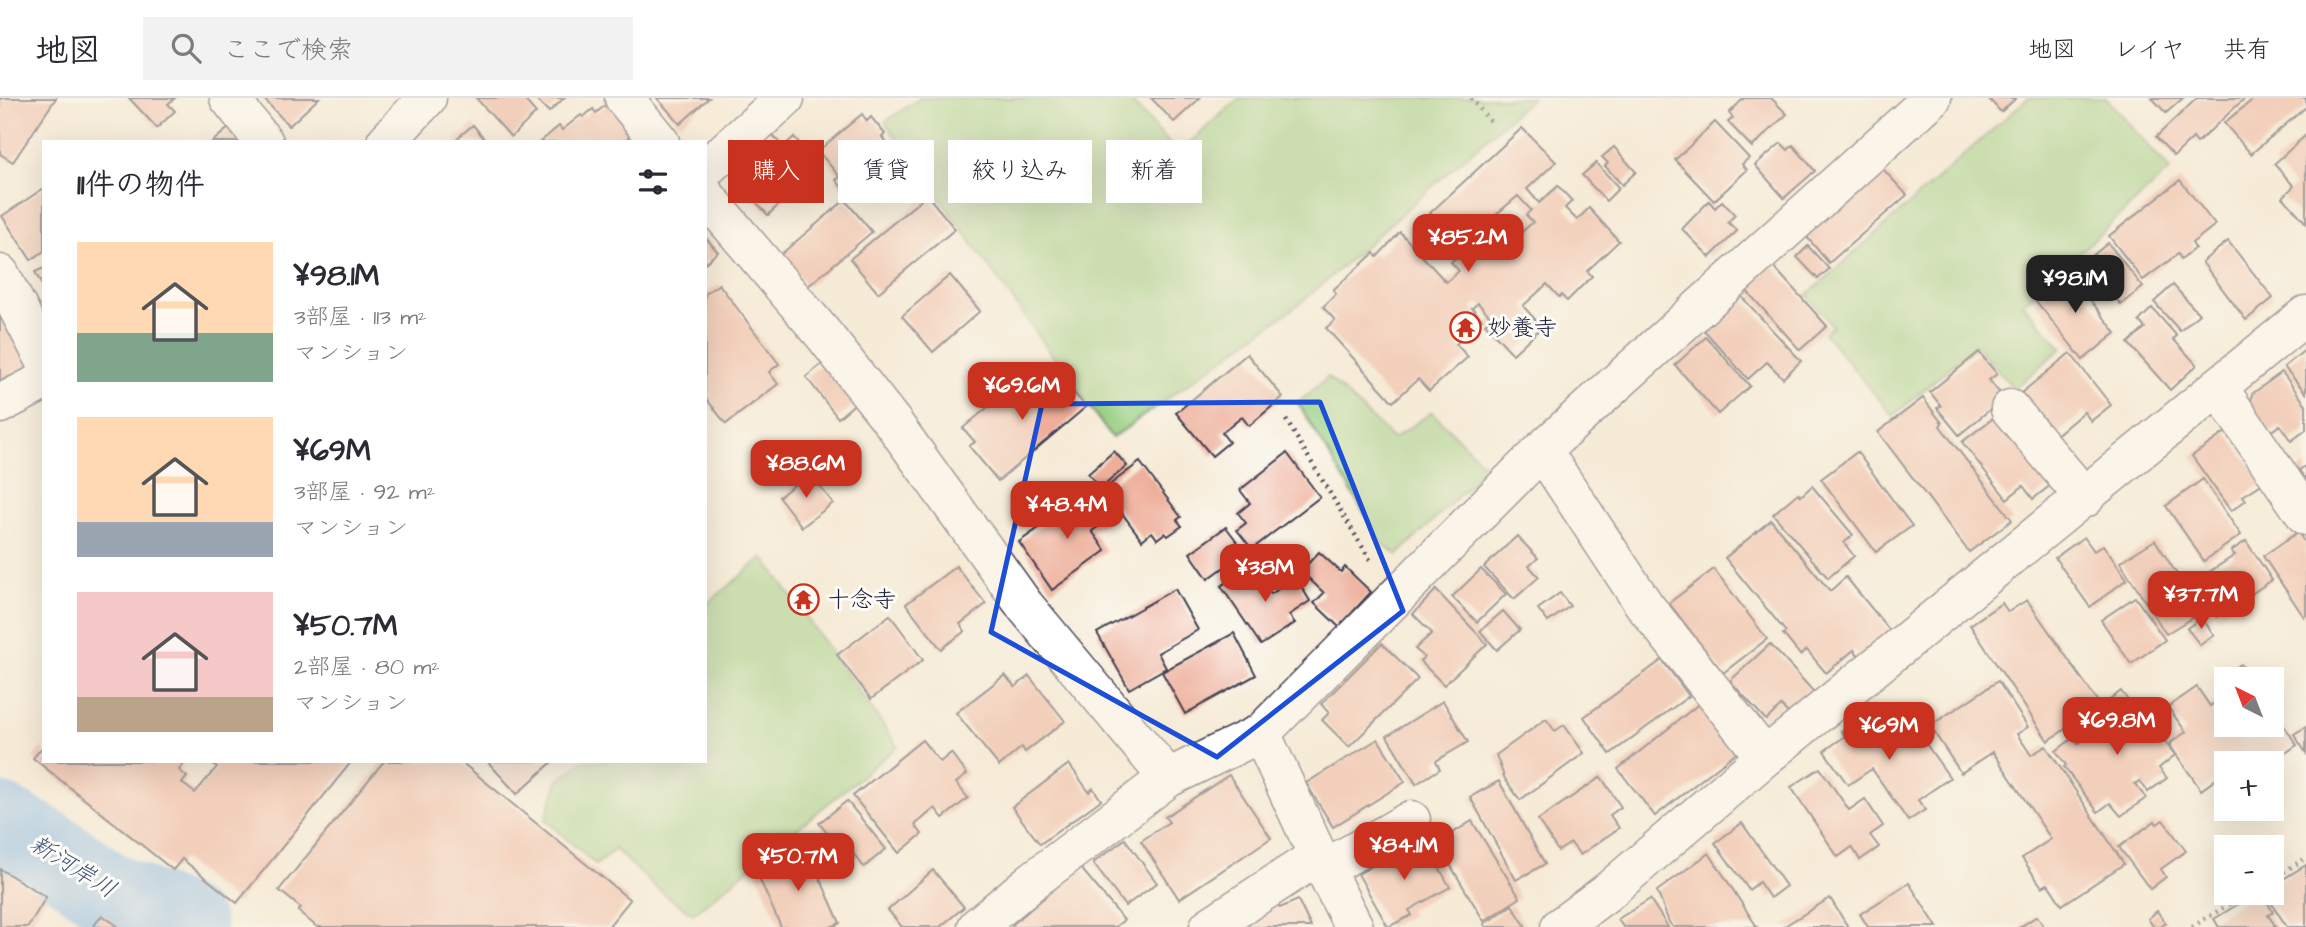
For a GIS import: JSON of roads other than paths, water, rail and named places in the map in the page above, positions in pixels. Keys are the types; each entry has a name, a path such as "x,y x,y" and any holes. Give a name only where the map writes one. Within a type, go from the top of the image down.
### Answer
{"street":[{"path":"229,98 262,140"},
{"path":"388,140 427,98"},
{"path":"624,98 658,140"},
{"path":"707,167 785,98"},
{"path":"977,927 1031,882 1168,778 1261,733 1542,450 1932,98"},
{"path":"707,197 824,335 894,424 1025,606 1168,778"},
{"path":"0,274 42,354"},
{"path":"1560,927 1606,893 1765,757 2306,315"},
{"path":"0,404 42,382"},
{"path":"2218,387 2306,516"},
{"path":"2010,409 2085,498"},
{"path":"1542,450 1645,606 1765,757"},
{"path":"1261,733 1354,927"},
{"path":"1209,927 1321,863 1411,820"}],"waterway":[{"name":"新河岸川","path":"0,823 47,849 107,891 186,927"}],"place":[{"name":"妙養寺","path":"1465,328"},
{"name":"十念寺","path":"804,600"}]}
